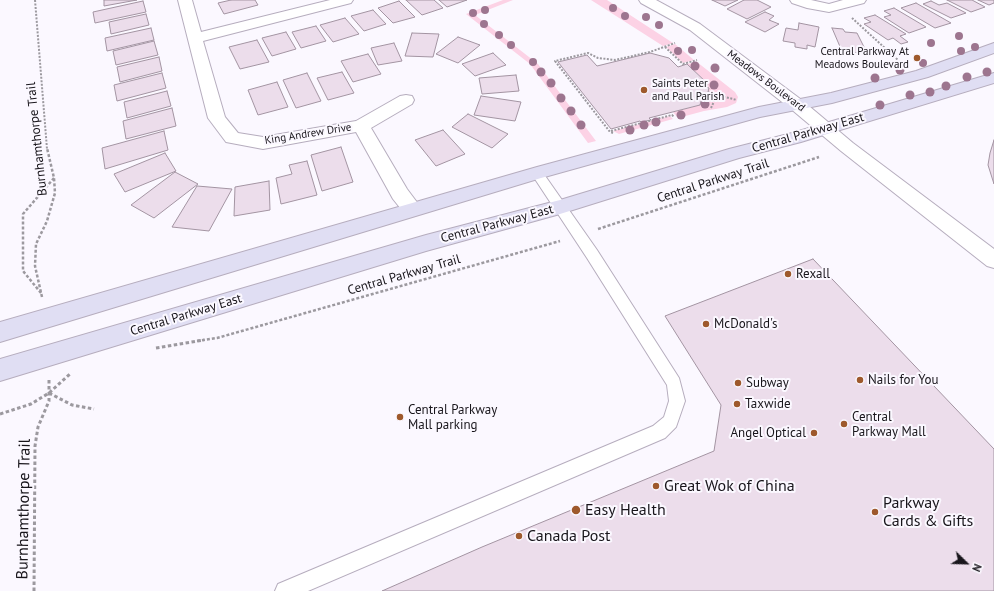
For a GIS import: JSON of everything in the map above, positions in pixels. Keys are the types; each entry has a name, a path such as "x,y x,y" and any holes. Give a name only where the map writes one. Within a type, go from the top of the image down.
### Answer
{"street":[{"name":"King Andrew Drive","path":"185,0 217,118 232,138 263,143 361,126 400,194 412,209"},
{"path":"196,38 346,0"},
{"name":"Meadows Boulevard","path":"646,0 695,27 797,105 847,147 994,260"},
{"path":"796,0 829,8 860,0"},
{"name":"Central Parkway East","path":"0,332 537,173 760,112 832,98 922,74 994,48"},
{"name":"Central Parkway East","path":"0,370 426,243 560,207 735,153 795,138 994,78"},
{"path":"361,126 406,100"}],"lane":[{"path":"285,591 659,432 670,422 677,401 674,383 580,235 537,173"}],"path":[{"name":"Burnhamthorpe Trail","path":"35,0 47,151 54,178 55,193 52,207 36,244 35,266 43,295 23,270 23,214 54,178"},
{"path":"850,17 898,60"},
{"path":"615,134 610,132 555,61 588,53 598,58 615,60 650,52 675,43"},
{"path":"664,47 683,64 697,60"},
{"path":"709,112 717,95 740,101"},
{"path":"610,132 672,115 677,120"},
{"name":"Central Parkway Trail","path":"155,348 217,338 580,235 818,157"},
{"path":"0,414 31,404 50,393 74,371"},
{"name":"Burnhamthorpe Trail","path":"34,591 35,446 38,427 49,402 50,382"},
{"path":"50,393 72,405 94,409"}],"shaded area":[{"path":"503,0 513,0 475,15 538,64 596,141 588,143 530,64 466,14"},
{"path":"591,0 607,0 673,43 663,46"},
{"path":"675,44 694,60 683,63 666,47"},
{"path":"697,62 735,92 738,97 736,103 727,107 678,118 673,112 700,105 701,101 705,101 707,98 709,88 706,87 708,84 687,64"},
{"path":"670,116 673,119 619,134 613,131"}],"building":[{"path":"104,0 137,0 104,6"},
{"path":"231,0 255,0 258,5 224,14 218,3"},
{"path":"406,0 434,0 443,8 422,15"},
{"path":"439,0 467,0 447,7"},
{"path":"712,0 738,0 725,6"},
{"path":"744,0 757,0 771,7 747,19 727,9"},
{"path":"947,0 972,0 985,7 971,12"},
{"path":"978,0 994,0 994,3 989,5"},
{"path":"143,1 146,12 95,23 93,12"},
{"path":"399,1 415,17 393,23 378,8"},
{"path":"931,1 939,5 947,3 966,13 951,18 923,4"},
{"path":"916,3 951,23 935,28 901,8"},
{"path":"894,8 926,27 909,33 884,17 891,15 884,11"},
{"path":"373,10 386,24 364,31 351,16"},
{"path":"765,12 774,16 769,20 779,24 765,32 745,22"},
{"path":"146,14 149,25 111,34 109,22"},
{"path":"875,15 906,34 900,36 908,42 901,44 893,38 888,40 864,24 871,22 864,18"},
{"path":"345,18 359,34 333,42 320,25"},
{"path":"799,23 819,27 815,47 807,45 807,49 795,47 795,43 783,41 786,28 798,30"},
{"path":"316,26 326,41 301,48 292,32"},
{"path":"151,28 154,40 107,51 105,38"},
{"path":"832,28 843,29 845,32 857,33 865,49 858,49 860,53 850,52 849,49 841,49"},
{"path":"286,32 296,49 272,56 262,38"},
{"path":"412,33 439,34 433,57 405,56"},
{"path":"458,37 480,45 458,63 436,54"},
{"path":"257,40 269,62 240,69 229,47"},
{"path":"154,41 158,55 116,65 113,51"},
{"path":"394,43 402,61 378,65 371,48"},
{"path":"493,53 506,65 475,76 462,64"},
{"name":"Saints Peter and Paul Parish","path":"650,53 669,58 678,67 687,64 708,84 706,87 709,88 708,92 710,92 707,99 706,98 705,101 701,101 700,105 649,118 651,120 640,121 611,129 558,62 587,55 597,66"},
{"path":"368,54 381,74 353,82 341,61"},
{"path":"159,57 162,71 120,82 117,67"},
{"path":"342,72 354,93 328,100 317,78"},
{"path":"162,73 166,88 117,101 114,85"},
{"path":"307,73 321,101 296,108 283,80"},
{"path":"516,75 519,91 482,94 479,78"},
{"path":"277,82 288,107 258,115 248,90"},
{"path":"167,91 171,106 127,118 124,102"},
{"path":"481,96 521,102 515,121 474,115"},
{"path":"172,108 176,126 126,139 123,121"},
{"path":"468,114 508,134 492,148 452,127"},
{"path":"443,130 465,154 436,166 415,140"},
{"path":"164,131 168,150 105,169 102,148"},
{"path":"994,140 994,184 988,165"},
{"path":"341,147 353,182 322,191 311,155"},
{"path":"165,153 176,171 125,192 114,174"},
{"path":"307,161 317,195 281,204 276,178 292,174 289,165"},
{"path":"175,172 198,184 154,218 131,205"},
{"path":"269,181 270,210 234,216 235,187"},
{"path":"197,186 232,189 209,231 172,227"},
{"name":"Central Parkway Mall","path":"813,259 994,449 994,591 382,591 482,547 714,451 721,405 665,316"}],"place":[{"name":"Central Parkway At Meadows Boulevard","path":"917,58"},
{"name":"Saints Peter and Paul Parish","path":"644,90"},
{"name":"Rexall","path":"788,274"},
{"name":"McDonald's","path":"706,324"},
{"name":"Nails for You","path":"860,380"},
{"name":"Subway","path":"738,383"},
{"name":"Taxwide","path":"737,404"},
{"name":"Central Parkway Mall parking","path":"400,417"},
{"name":"Central Parkway Mall","path":"844,424"},
{"name":"Angel Optical","path":"814,433"},
{"name":"Great Wok of China","path":"656,486"},
{"name":"Easy Health","path":"576,510"},
{"name":"Parkway Cards & Gifts","path":"875,512"},
{"name":"Canada Post","path":"519,536"}]}
